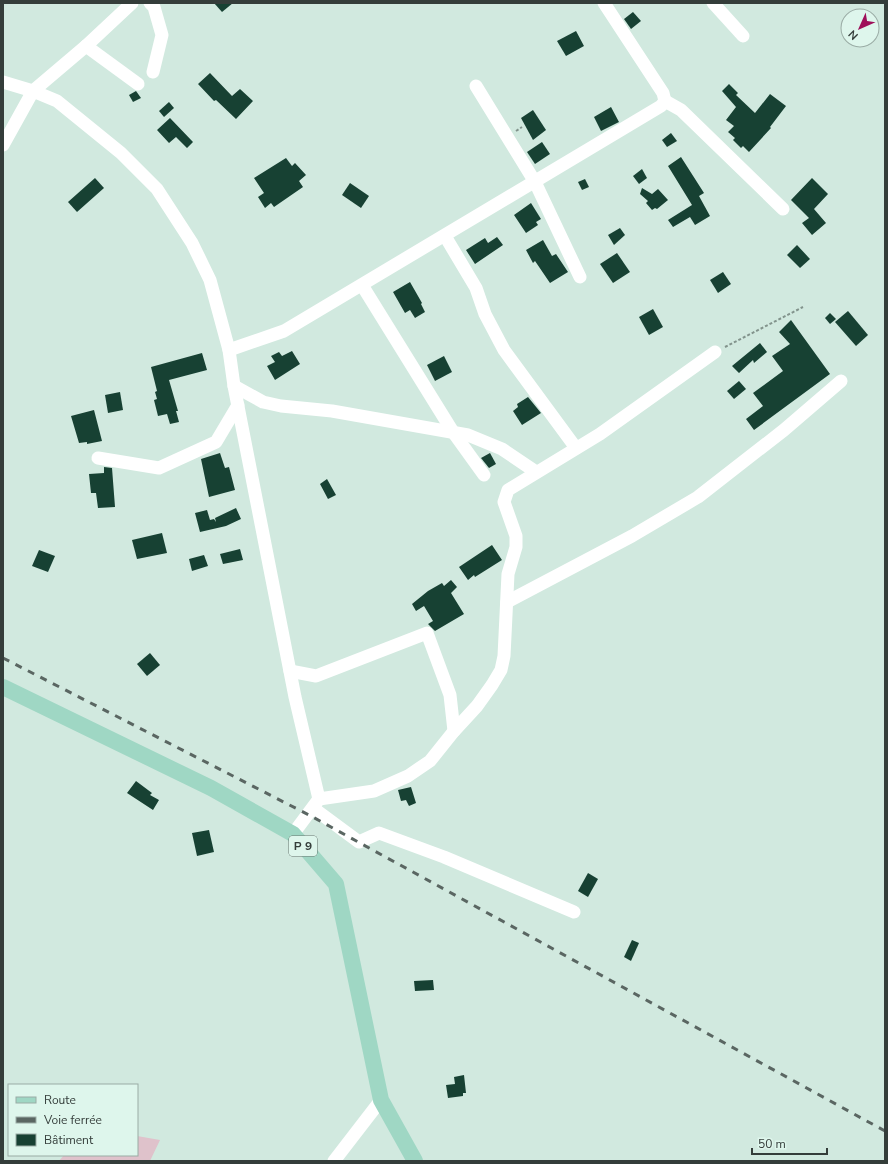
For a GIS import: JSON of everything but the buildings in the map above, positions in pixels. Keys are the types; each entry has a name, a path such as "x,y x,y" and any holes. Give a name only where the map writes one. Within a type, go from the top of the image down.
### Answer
{"main road":[{"name":"P 9","path":"3,687 211,788 293,834 336,884 381,1100 415,1161"}],"street":[{"path":"3,145 33,91 86,46 130,5 142,3"},
{"path":"150,3 154,8 162,35 153,72"},
{"path":"604,3 663,93 665,101 682,110 783,209"},
{"path":"712,3 743,36"},
{"path":"86,46 138,84"},
{"path":"3,82 33,91 57,101 121,153 158,189 192,243 210,280 229,350 234,386 316,804 359,842 379,833 444,857 574,912"},
{"path":"476,86 535,182 580,277"},
{"path":"229,350 284,331 535,182 660,106 665,101"},
{"path":"445,236 476,288 485,314 504,350 576,448"},
{"path":"365,290 453,432 484,475"},
{"path":"293,834 316,804 374,791 408,776 430,761 454,731 477,706 501,670 504,656 508,602 508,574 516,547 516,536 504,502 505,497 513,485 600,434 715,352"},
{"path":"508,602 632,536 698,497 784,430 842,381"},
{"path":"234,386 263,402 281,406 332,411 468,435 502,449 536,472"},
{"path":"98,458 159,468 216,442 238,405"},
{"path":"290,671 316,676 427,633 450,695 454,731"},
{"path":"334,1161 381,1100"}],"path":[{"path":"715,352 803,307"}],"shaded area":[{"path":"138,1136 160,1140 150,1161 59,1161 63,1156 138,1156"}],"railway":[{"path":"3,658 309,815 885,1131"}]}
